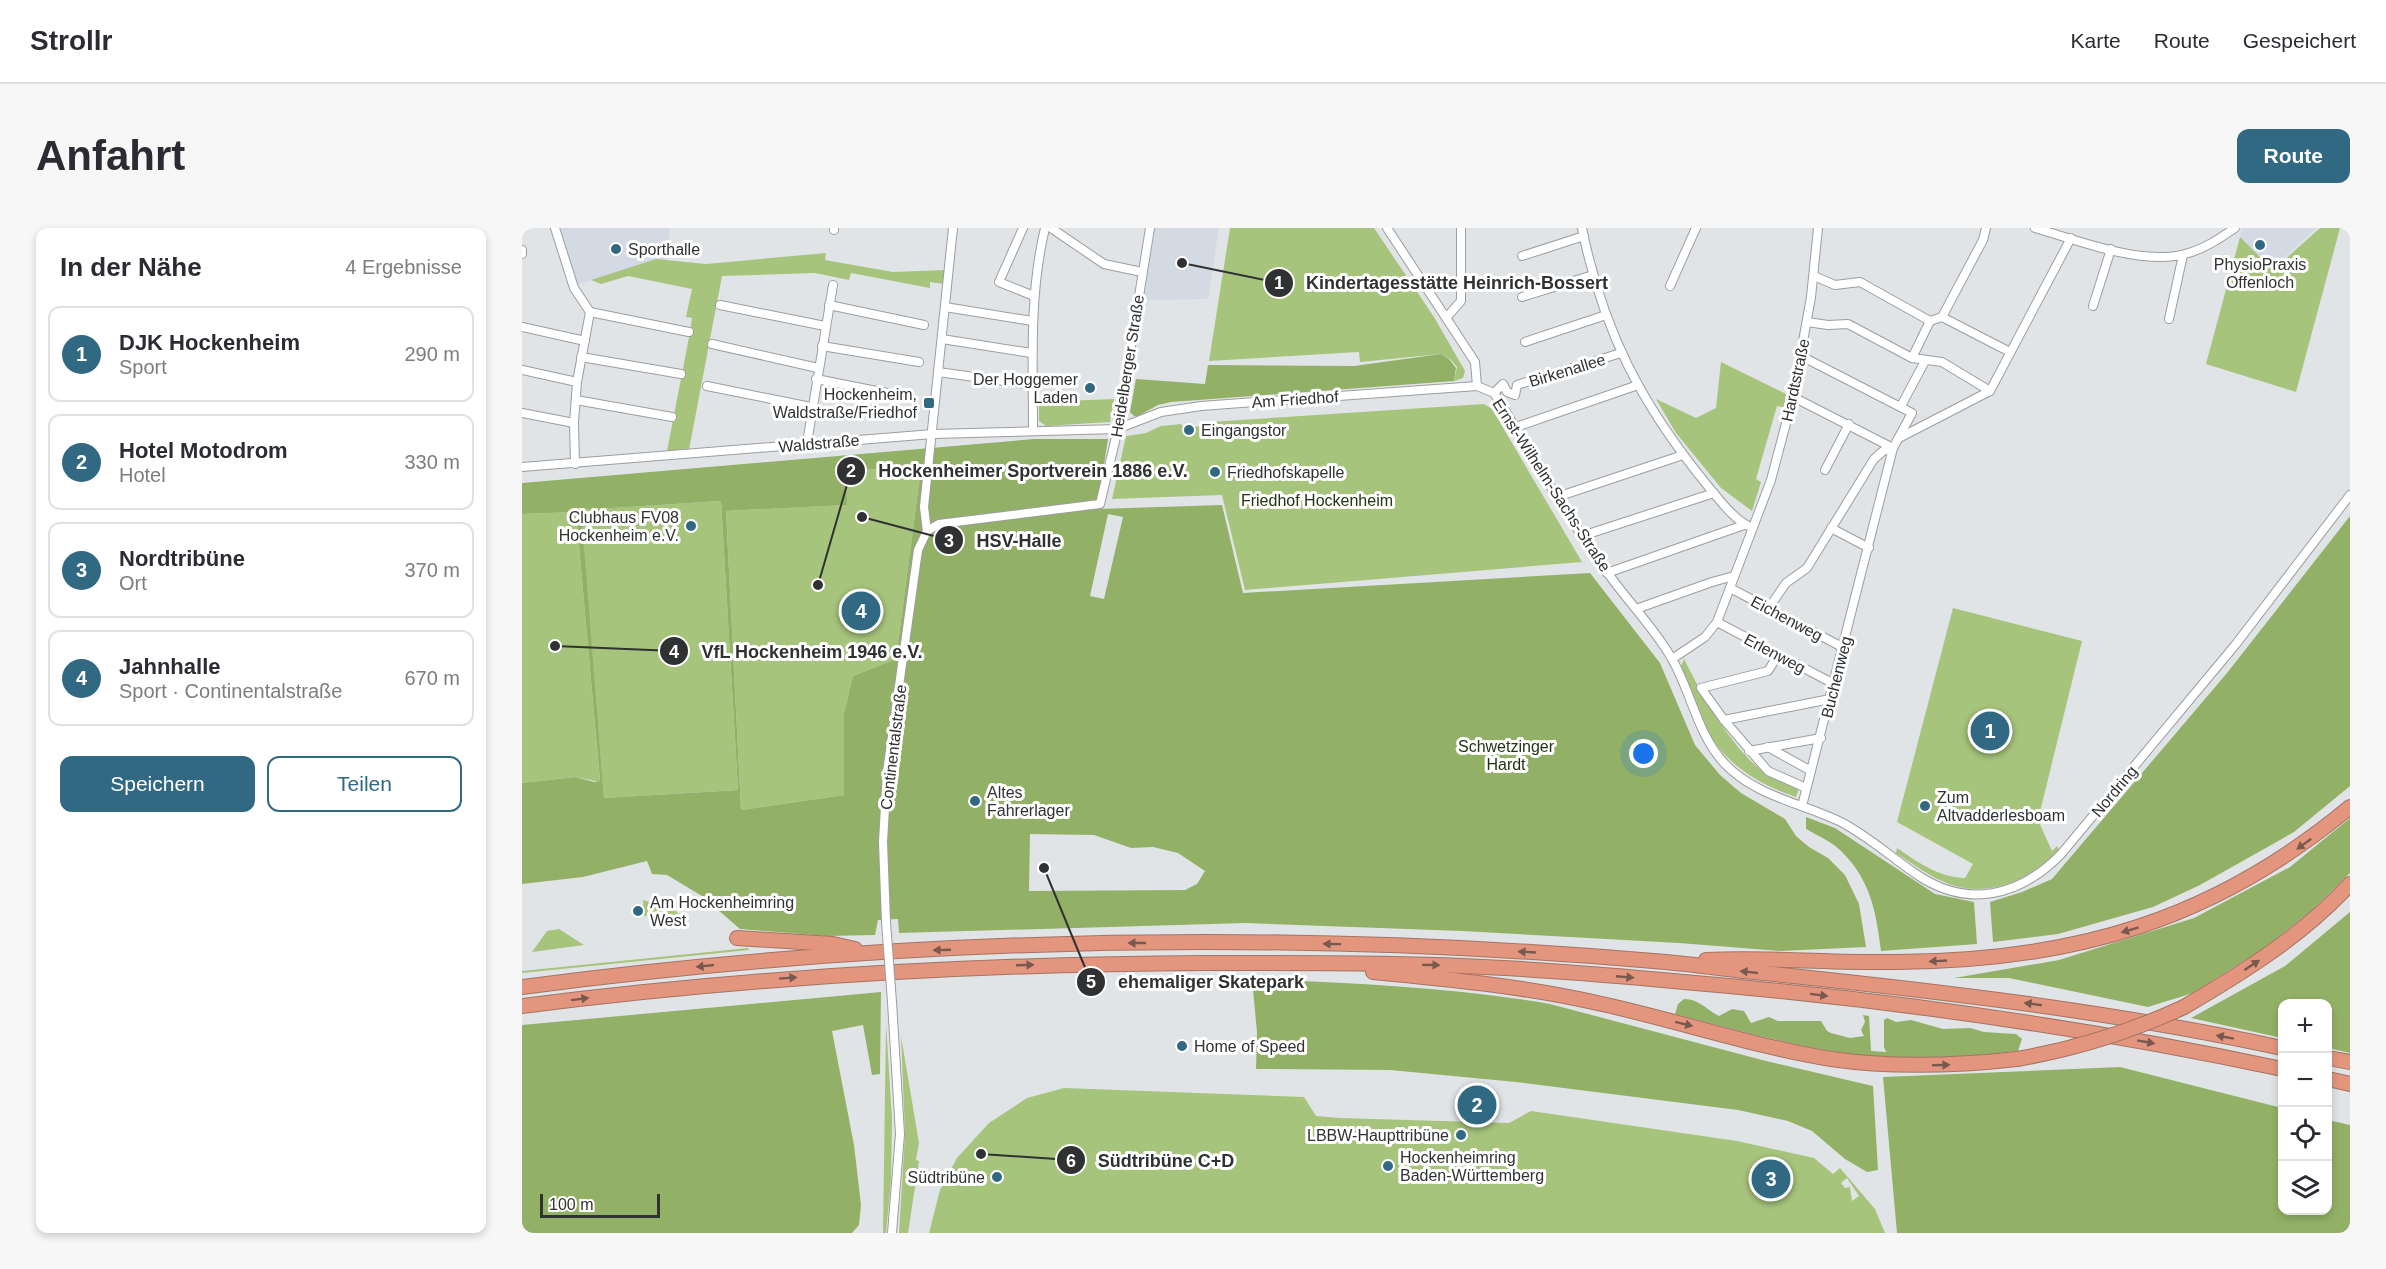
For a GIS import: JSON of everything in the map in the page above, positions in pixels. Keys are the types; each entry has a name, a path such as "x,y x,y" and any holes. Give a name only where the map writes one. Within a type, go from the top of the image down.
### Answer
{"highway":[{"path":"1671,962 1738,959 1931,962 2002,957 2059,948 2128,931 2182,912 2241,884 2297,849 2350,807"},
{"path":"1330,963 1358,970 1553,993 1803,1053 1879,1064 1935,1066 2016,1059 2060,1051 2144,1024 2184,1006 2276,950 2324,910 2350,884"},
{"path":"737,938 833,944 868,953"},
{"path":"522,987 715,965 868,953 1096,943 1254,942 1497,950 1671,962 1875,985 2092,1013 2278,1047"},
{"path":"522,1006 720,984 870,972 1097,963 1330,963 1461,966 1564,971 1876,1001 2087,1032 2278,1068"},
{"path":"2332,1059 2350,1062"},
{"path":"2332,1080 2350,1084"}],"street":[{"path":"555,228 574,288 590,312 577,382 574,423 575,464"},
{"name":"Continentalstraße","path":"892,1233 900,1134 883,842 887,772 918,550 927,531 924,507 953,228"},
{"path":"1023,228 999,282 1034,296"},
{"path":"1033,430 1032,321 1035,278 1045,228"},
{"path":"1051,228 1104,264 1142,272"},
{"name":"Heidelberger Straße","path":"927,531 939,524 1100,504 1117,429 1150,228"},
{"name":"Ernst-Wilhelm-Sachs-Straße","path":"1387,228 1475,362 1477,386 1494,393 1582,536 1672,659 1704,735 1725,764 1752,786 1769,795 1802,806"},
{"path":"1446,318 1461,301 1461,228"},
{"path":"1670,286 1696,228"},
{"name":"Hardtstraße","path":"1753,528 1771,480 1793,397 1814,276 1818,228"},
{"path":"1912,357 1930,321 1942,316 1983,240 1986,228"},
{"path":"2035,228 2046,229 2110,249 2154,257 2183,255 2217,240 2235,228"},
{"name":"Birkenallee","path":"1522,256 1583,232 1593,275 1606,315 1621,353 1638,385 1658,419 1714,493 1744,525 1753,528"},
{"path":"1899,438 1990,391 2071,238"},
{"path":"2093,306 2110,249"},
{"path":"2169,319 2183,255"},
{"path":"1522,297 1593,275"},
{"path":"1814,276 1835,285 1860,282 1930,321"},
{"path":"807,443 811,407 833,285"},
{"path":"720,305 825,326"},
{"path":"829,305 924,325"},
{"path":"945,308 1032,321"},
{"path":"590,312 690,332"},
{"path":"1525,342 1606,315"},
{"path":"1942,316 2010,352"},
{"path":"1807,322 1828,325 1848,324 1912,357 1925,361 1942,362 1990,391"},
{"path":"522,327 585,340"},
{"path":"942,339 1031,353"},
{"path":"712,344 818,368"},
{"path":"822,346 919,362"},
{"name":"Birkenallee","path":"1494,393 1503,384 1508,392 1515,394 1517,385 1621,353"},
{"path":"1801,356 1901,406 1925,361"},
{"path":"581,357 681,374"},
{"path":"522,370 577,382"},
{"path":"938,372 1033,385"},
{"path":"816,379 907,397"},
{"path":"1515,427 1638,385"},
{"path":"707,386 811,407"},
{"name":"Am Friedhof","path":"1117,429 1161,412 1201,406 1477,386"},
{"path":"1793,397 1893,448"},
{"path":"576,400 672,417"},
{"name":"Buchenweg","path":"1802,806 1893,448 1912,412 1901,406"},
{"path":"522,413 574,423"},
{"path":"1825,470 1848,424"},
{"name":"Waldstraße","path":"522,467 933,434 1117,429"},
{"name":"Buchenweg","path":"1768,609 1786,583 1807,568 1874,459 1882,451 1893,448"},
{"path":"1557,497 1683,454"},
{"path":"1582,536 1714,493"},
{"name":"Nordring","path":"1802,806 1851,828 1917,875 1947,890 1968,894 1989,894 2010,890 2030,881 2061,853 2207,679 2350,495"},
{"path":"1608,573 1744,525"},
{"path":"1672,659 1705,638 1717,622 1753,528"},
{"path":"1831,528 1869,548"},
{"path":"1636,609 1734,576"},
{"name":"Eichenweg","path":"1730,588 1844,648"},
{"name":"Erlenweg","path":"1717,622 1834,684"},
{"path":"1778,655 1768,671 1701,688 1749,751 1768,771 1806,788"},
{"path":"1724,720 1830,699"},
{"path":"1749,751 1821,738"},
{"path":"1768,747 1811,771"}],"shaded area":[{"path":"559,228 670,228 666,262 625,270 576,285"},
{"path":"1155,228 1219,228 1208,299 1144,300"},
{"path":"2244,228 2317,228 2268,272 2240,240 2241,230"}],"green space":[{"path":"1230,228 1374,228 1434,317 1465,371 1463,378 1454,381 1457,367 1441,354 1360,362 1359,352 1209,361"},
{"path":"2320,228 2340,228 2296,392 2206,364 2240,237 2273,270"},
{"path":"826,253 825,260 893,272 945,270 944,284 930,282 930,288 851,273 849,280 815,273 722,276 689,450 667,451 690,332 692,318 686,317 692,289 628,276 601,284 591,280 656,259 706,264"},
{"path":"1441,354 1449,359 1456,368 1454,381 1171,402 1158,405 1138,416 1130,412 1136,379 1205,384 1208,365 1354,366"},
{"path":"1721,362 1786,394 1784,407 1777,406 1756,479 1761,482 1752,511 1721,488 1676,433 1656,399 1696,418 1716,408"},
{"path":"1114,399 1110,422 1046,426 1039,421 1039,402"},
{"name":"Friedhof Hockenheim","path":"1484,404 1492,409 1582,562 1245,590 1222,495 1112,499 1126,436 1146,433 1161,426 1181,424 1183,427 1207,426 1210,422"},
{"name":"Schwetzinger Hardt","path":"1034,439 1108,439 1097,509 1222,505 1243,593 1590,573 1660,663 1695,745 1720,775 1741,793 1785,819 1796,836 1828,858 1845,875 1859,904 1866,947 1781,951 1462,931 1246,923 899,933 898,919 878,920 875,935 827,936 740,929 702,896 667,875 652,874 647,861 583,877 522,884 522,783 576,777 594,782 600,781 576,512 522,514 522,483","holes":["921,468 896,659 853,676 844,713 844,795 741,810 726,511 847,505 845,470","721,501 738,790 604,798 581,510","1108,514 1123,517 1104,599 1090,596","1030,834 1094,835 1131,848 1153,847 1178,853 1205,871 1197,884 1185,890 1029,891"]},
{"path":"921,468 896,659 853,676 844,713 844,795 741,810 726,511 846,505 844,470"},
{"path":"721,501 738,790 604,798 580,510"},
{"path":"576,512 600,782 576,777 522,783 522,514"},
{"path":"2350,516 2350,786 2294,832 2200,885 2153,907 2058,934 1993,942 1990,902 2052,879 2227,673"},
{"path":"1953,608 2082,641 2038,820 2052,851 2057,846 2059,850 2036,870 2009,884 1979,889 1964,888 1942,881 1896,853 1897,848 1929,868 1955,877 1965,878 1973,864 1897,822"},
{"path":"1684,659 1718,720 1741,750 1769,775 1799,788 1796,797 1757,780 1735,764 1716,744 1693,699 1681,666"},
{"path":"1806,817 1835,828 1935,894 1974,902 1977,944 1881,951 1874,910 1860,874 1838,848 1806,829"},
{"path":"2350,818 2350,873 2311,911 2263,949 2193,993 2148,1007 2009,978 1954,978 2059,960 2194,918 2290,867"},
{"path":"643,900 673,909 680,915 644,916"},
{"path":"2350,912 2350,1053 2332,1049 2332,999 2278,999 2278,1037 2191,1018 2285,966"},
{"path":"559,929 584,945 532,952 547,931"},
{"path":"748,948 749,950 522,973 522,971"},
{"path":"1252,979 1364,984 1476,993 1550,1004 1766,1061 1873,1086 1878,1170 1867,1172 1845,1159 1812,1131 1788,1121 1738,1110 1516,1082 1390,1070 1256,1069 1257,1032"},
{"path":"881,992 880,1074 872,1075 863,1025 832,1031 854,1145 861,1205 859,1225 852,1233 522,1233 522,1025"},
{"path":"1684,999 1699,1003 1719,1016 1732,1009 1744,1011 1751,1023 1769,1017 1778,1021 1821,1021 1827,1031 1850,1038 1864,1036 1861,1030 1865,1022 1863,1015 1869,1016 1871,1051 1886,1052 1884,1020 1887,1018 1896,1022 1911,1020 1943,1029 1970,1028 1984,1032 2016,1034 2022,1039 2018,1051 1977,1055 1908,1058 1849,1054 1790,1043 1675,1014 1678,1004"},
{"path":"886,1023 892,1119 891,1180 886,1233 883,1233"},
{"path":"901,1036 919,1143 916,1160 919,1161 908,1233 899,1233 905,1134"},
{"path":"2120,1067 2278,1107 2278,1215 2332,1215 2332,1121 2350,1125 2350,1233 1897,1233 1883,1077"},
{"name":"Hockenheimring Baden-Württemberg","path":"1064,1088 1304,1097 1316,1116 1509,1123 1531,1111 1737,1141 1814,1158 1833,1174 1840,1168 1875,1209 1885,1233 929,1233 940,1190 957,1158 989,1123 1027,1098","holes":["1847,1178 1859,1196 1852,1201 1850,1187 1845,1188 1841,1183"]}],"place":[{"name":"PhysioPraxis Offenloch","path":"2260,245"},
{"name":"Sporthalle","path":"616,249"},
{"name":"Kindertagesstätte Heinrich-Bossert","path":"1182,263"},
{"name":"Der Hoggemer Laden","path":"1090,388"},
{"name":"Hockenheim, Waldstraße/Friedhof","path":"929,403"},
{"name":"Eingangstor","path":"1189,430"},
{"name":"Friedhofskapelle","path":"1215,472"},
{"name":"HSV-Halle","path":"862,517"},
{"name":"Clubhaus FV08 Hockenheim e.V.","path":"691,526"},
{"name":"Hockenheimer Sportverein 1886 e.V.","path":"818,585"},
{"name":"Jahnhalle","path":"861,611"},
{"name":"VfL Hockenheim 1946 e.V.","path":"555,646"},
{"name":"DJK Hockenheim","path":"1990,731"},
{"name":"Altes Fahrerlager","path":"975,801"},
{"name":"Zum Altvadderlesboam","path":"1925,806"},
{"name":"ehemaliger Skatepark","path":"1044,868"},
{"name":"Am Hockenheimring West","path":"638,911"},
{"name":"Home of Speed","path":"1182,1046"},
{"name":"Hotel Motodrom","path":"1477,1105"},
{"name":"LBBW-Haupttribüne","path":"1461,1135"},
{"name":"Südtribüne C+D","path":"981,1154"},
{"name":"Hockenheimring Baden-Württemberg","path":"1388,1166"},
{"name":"Südtribüne","path":"997,1177"},
{"name":"Nordtribüne","path":"1771,1179"}]}
